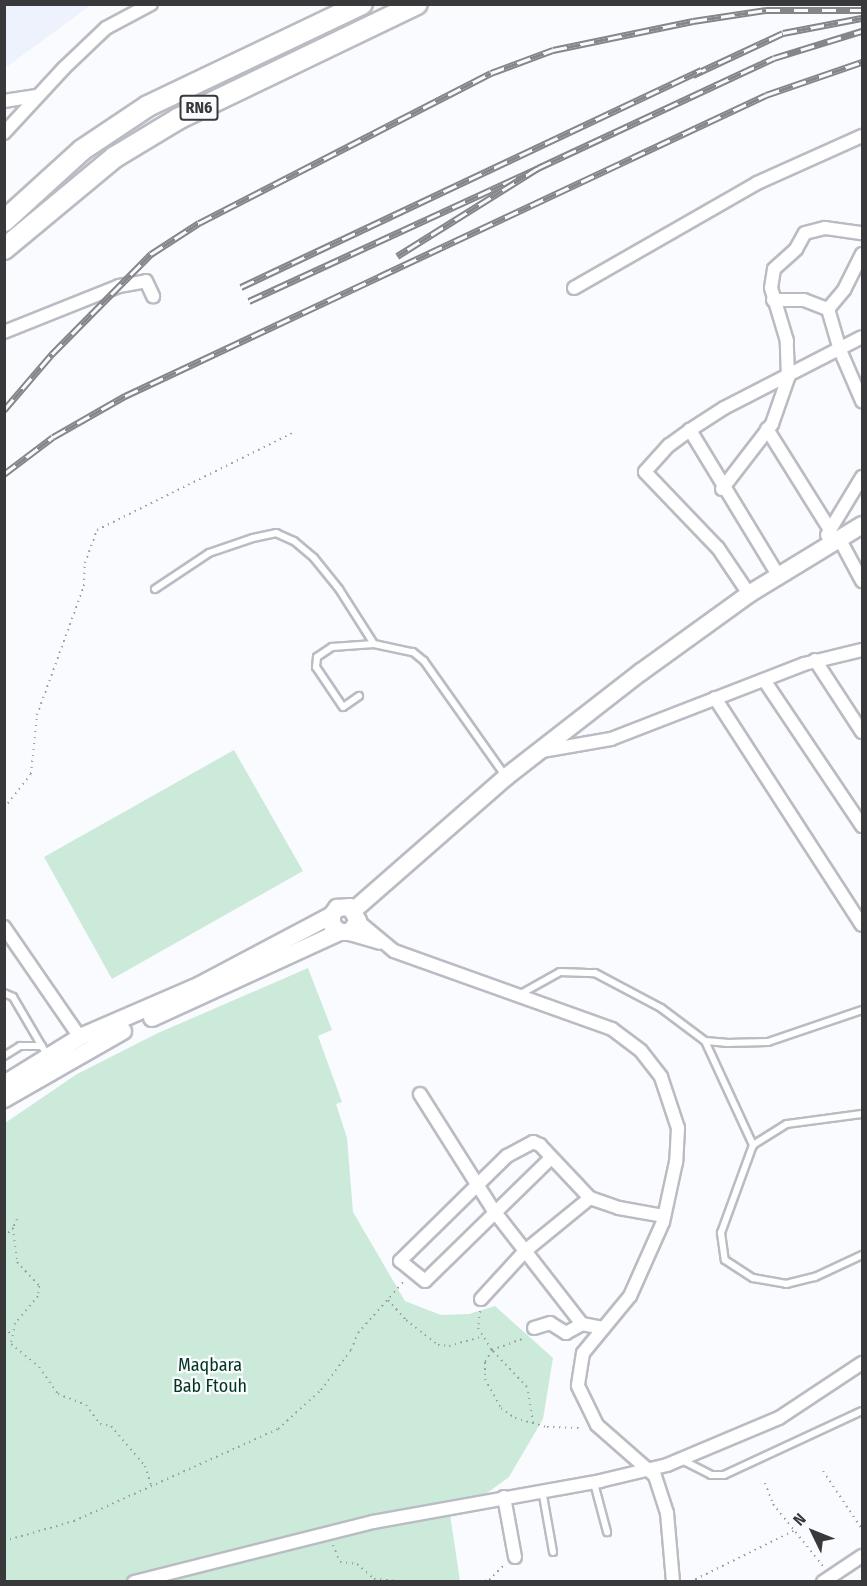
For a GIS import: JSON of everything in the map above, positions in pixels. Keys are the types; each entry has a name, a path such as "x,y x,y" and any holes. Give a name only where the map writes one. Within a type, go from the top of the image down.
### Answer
{"main road":[{"name":"RN6","path":"4,221 82,150 148,106 362,4"},
{"name":"RN6","path":"4,249 115,157 178,119 417,4"}],"street":[{"path":"4,133 37,96 106,28 151,4"},
{"path":"4,101 37,96"},
{"path":"574,288 757,183 862,136"},
{"path":"722,489 767,429 788,378 787,341 773,300 770,279 774,269 796,249 805,233 825,228 862,233"},
{"path":"828,309 844,290 862,254"},
{"path":"4,332 118,285 146,281 153,296"},
{"path":"773,300 804,300 828,309"},
{"path":"828,309 840,350 862,401"},
{"path":"749,594 718,548 645,472 669,445 724,408 788,378 862,337"},
{"path":"767,429 835,534 862,581"},
{"path":"690,430 722,489 778,575"},
{"path":"4,1099 48,1056 205,997 354,929 356,915 506,777 749,594 820,549 835,534 862,477"},
{"path":"835,534 862,525"},
{"path":"541,751 611,739 815,660 862,650"},
{"path":"815,660 862,732"},
{"path":"764,680 862,826"},
{"path":"715,698 862,925"},
{"path":"4,1084 81,1038 200,985 332,915 338,908 356,915 381,943"},
{"path":"332,915 332,925 343,933 381,943 517,996 612,1029 651,1062 668,1092 678,1128 676,1162 664,1216 630,1296 583,1353 578,1371 581,1397 597,1425 650,1468 667,1513 673,1581"},
{"path":"4,927 81,1038"},
{"path":"420,1094 494,1211 582,1324"},
{"path":"551,1158 494,1211 425,1281 400,1261 477,1186 522,1146 533,1142 551,1158 591,1197 619,1208 664,1216"},
{"path":"482,1299 525,1251 591,1197"},
{"path":"534,1328 550,1323 566,1333 582,1324 603,1328"},
{"path":"134,1581 331,1533 504,1497 594,1482 681,1460 779,1418 862,1363"},
{"path":"504,1497 515,1557"},
{"path":"826,1580 862,1556"}],"lane":[{"path":"155,589 209,553 276,533 294,541 314,558 374,644"},
{"path":"359,696 343,707 316,667 317,657 332,647 374,644 413,652 424,661 506,777"},
{"path":"517,996 560,972 595,973 661,1008 705,1041 753,1145"},
{"path":"4,993 12,997 48,1056"},
{"path":"705,1041 768,1042 862,1010"},
{"path":"4,1056 20,1046 48,1056"},
{"path":"862,1114 787,1124 753,1145 721,1233 725,1260 753,1278 786,1284 815,1277 862,1255"},
{"path":"681,1460 711,1475 724,1475 862,1411"},
{"path":"594,1482 608,1532"},
{"path":"542,1490 553,1552"}],"path":[{"path":"4,808 31,774 37,714 84,586 85,563 97,530 294,432"},
{"path":"16,1219 13,1228 17,1262 39,1286 38,1296 10,1333 11,1344 39,1367 57,1394 86,1405 100,1424 111,1426 146,1466 152,1485"},
{"path":"4,1237 13,1228"},
{"path":"4,1541 74,1521 278,1429 293,1418 321,1390 351,1350 358,1333 413,1271"},
{"path":"482,1299 478,1328 492,1350 527,1387 533,1423"},
{"path":"388,1300 405,1320 438,1345 449,1346 483,1336"},
{"path":"4,1328 10,1333"},
{"path":"534,1328 524,1339 492,1350 485,1362 485,1379 501,1407 515,1418 533,1423 577,1429 597,1425"},
{"path":"823,1471 862,1529"},
{"path":"765,1483 773,1504 795,1530 826,1580"},
{"path":"690,1581 795,1530"},
{"path":"331,1533 340,1562 357,1564 374,1579 436,1581"},
{"path":"479,1581 489,1580 515,1557"}],"shaded area":[{"path":"5,4 91,4 91,5 5,68"}],"green space":[{"path":"234,750 303,871 112,979 44,857"},
{"name":"Maqbara Bab Ftouh","path":"308,968 332,1030 318,1036 342,1102 336,1104 347,1138 353,1212 405,1301 441,1315 469,1314 495,1306 553,1358 543,1419 509,1477 483,1496 448,1501 460,1581 5,1582 5,1123 77,1074 158,1033"}],"railway":[{"path":"4,410 52,354 151,254 199,223 491,73 553,50 693,21 766,10 862,10"},
{"path":"693,75 783,33 862,18"},
{"path":"538,168 774,58 862,31"},
{"path":"4,474 53,437 125,396 766,95 862,62"},
{"path":"241,287 701,70"},
{"path":"249,301 538,168 397,256"}]}
